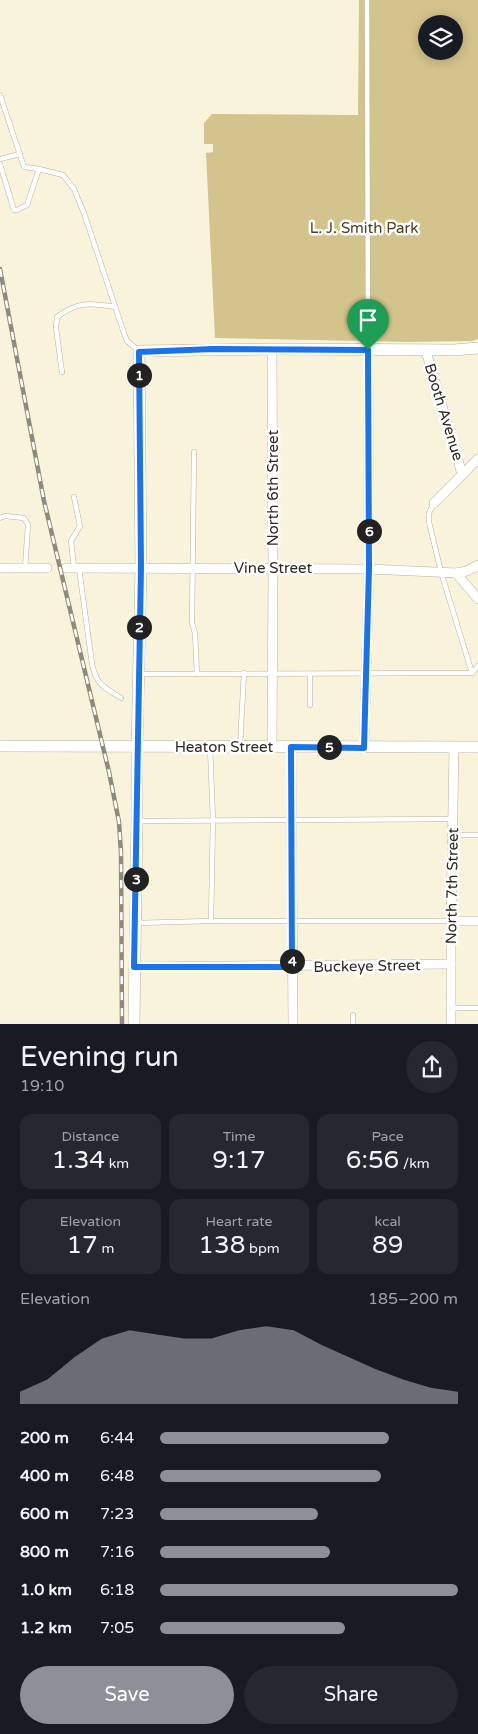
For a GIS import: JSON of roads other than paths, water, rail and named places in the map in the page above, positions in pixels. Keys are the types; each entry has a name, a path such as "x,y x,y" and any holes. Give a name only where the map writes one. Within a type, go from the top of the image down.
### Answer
{"street":[{"path":"134,1024 141,567 139,352 272,349 454,350 478,348"},
{"name":"North 6th Street","path":"272,349 272,747"},
{"path":"364,748 369,569 368,350"},
{"name":"Booth Avenue","path":"426,350 462,474"},
{"path":"434,503 478,459"},
{"name":"Vine Street","path":"73,568 369,569 456,573 468,571 478,565"},
{"path":"0,568 47,568"},
{"path":"456,573 478,598"},
{"name":"Heaton Street","path":"0,746 478,747"},
{"path":"291,747 293,1024"},
{"name":"North 7th Street","path":"451,1024 454,748"},
{"path":"451,921 478,921"},
{"name":"Buckeye Street","path":"134,967 451,964"}],"lane":[{"path":"367,0 368,350"},
{"path":"0,95 24,167 39,168 63,176 74,189 84,213 127,341 139,352"},
{"path":"0,159 20,154"},
{"path":"0,164 14,210 27,205 39,168"},
{"path":"62,372 56,328 58,317 67,309 81,304 115,307"},
{"path":"194,452 192,623 195,633 197,674"},
{"path":"74,497 80,526 71,541 73,568 92,664 99,683 121,698"},
{"path":"434,503 429,512 430,522 441,572 472,673"},
{"path":"0,518 5,516 24,518 28,525 25,568"},
{"path":"138,674 472,673 478,666"},
{"path":"240,747 244,674"},
{"path":"310,674 310,705"},
{"path":"210,747 213,820 211,921"},
{"path":"137,821 452,819"},
{"path":"452,835 478,834"},
{"path":"135,923 292,920 451,921"},
{"path":"451,1008 478,1008"},
{"path":"353,1015 353,1024"}],"railway":[{"path":"0,269 44,501 109,772 119,822 121,853 122,1024"}],"park label":[{"name":"L. J. Smith Park","path":"364,228"}]}
